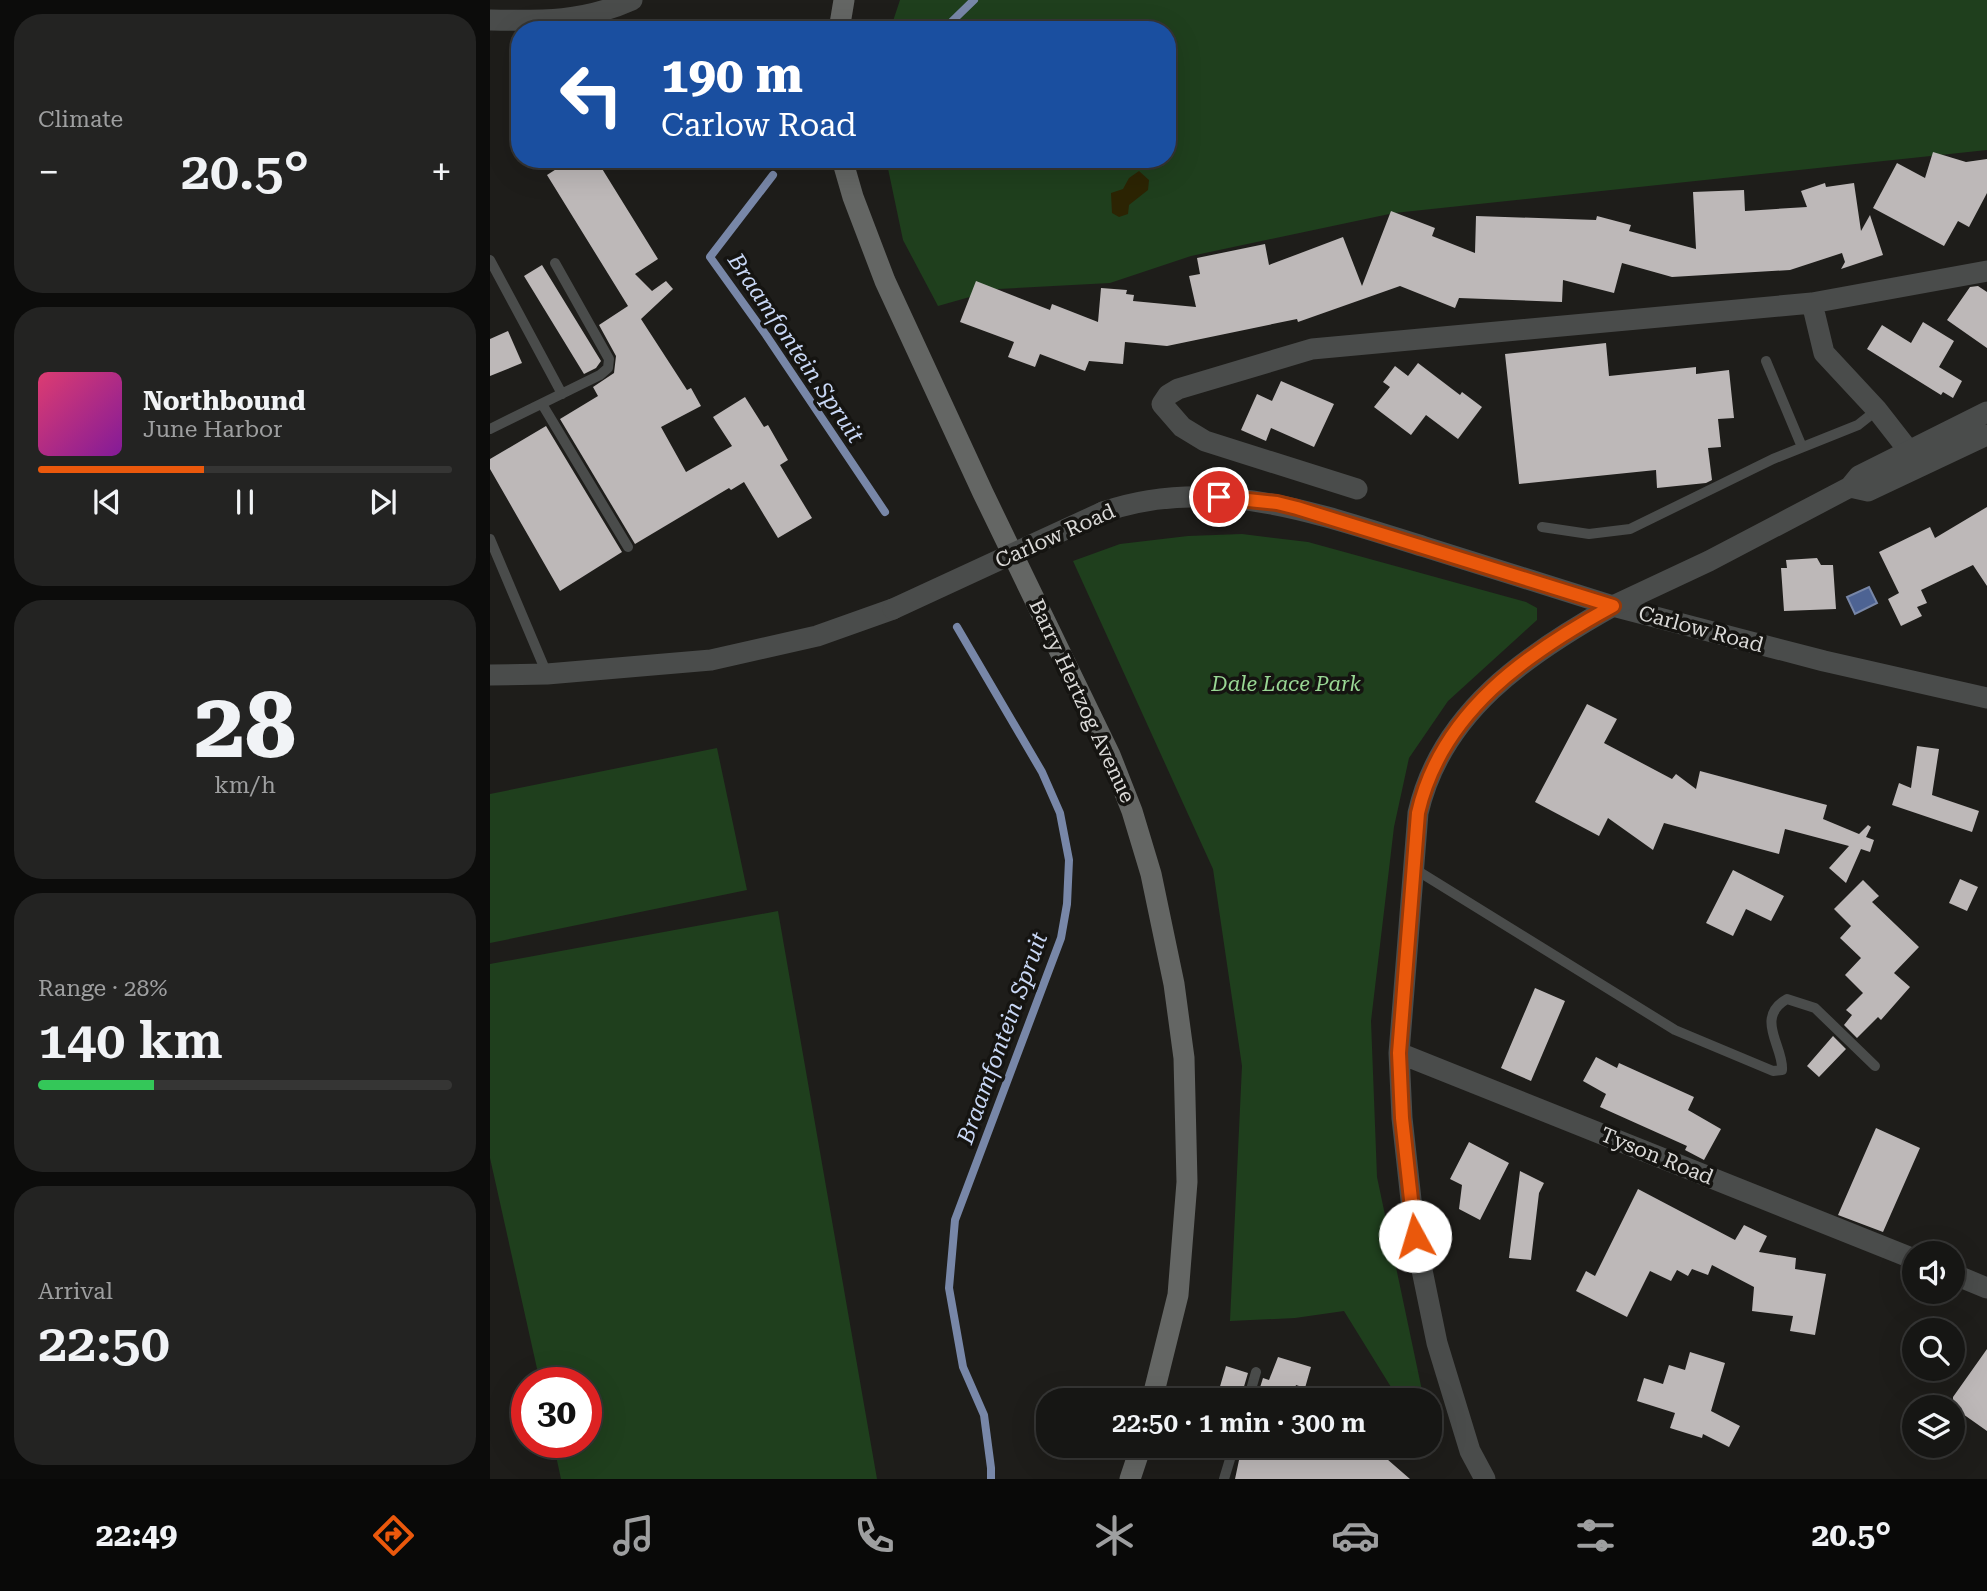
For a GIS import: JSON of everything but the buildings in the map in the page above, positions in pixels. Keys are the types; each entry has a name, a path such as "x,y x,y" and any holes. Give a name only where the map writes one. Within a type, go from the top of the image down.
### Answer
{"main road":[{"path":"840,21 844,0"},
{"name":"Barry Hertzog Avenue","path":"845,168 886,281 1110,755 1132,811 1151,874 1174,984 1184,1058 1187,1182 1178,1295 1155,1388"},
{"path":"1130,1479 1137,1458"}],"street":[{"path":"490,20 579,18 632,0"},
{"path":"1357,489 1205,441 1182,428 1162,404 1168,395 1178,389 1312,349 1812,303 1987,271"},
{"path":"1812,303 1824,353 1877,410 1913,460"},
{"path":"1913,460 1987,412"},
{"path":"1485,1479 1469,1451 1437,1343 1418,1250 1402,1118 1399,1053 1418,813 1423,792 1443,746 1459,724 1488,694 1520,665 1571,629 1850,487 1859,476 1987,435"},
{"name":"Carlow Road","path":"490,675 547,674 711,660 817,636 893,610 1102,512 1136,502 1219,497 1277,503 1350,523 1613,606 1824,661 1987,698"},
{"name":"Tyson Road","path":"1399,1053 1902,1254"},
{"path":"1965,1279 1987,1288"}],"lane":[{"path":"490,260 562,394"},
{"path":"492,424 542,404 600,375 608,368 609,359 555,263"},
{"path":"1766,361 1802,447"},
{"path":"542,404 628,547"},
{"path":"1542,527 1589,534 1630,529 1773,459 1858,425 1877,410"},
{"path":"490,539 547,674"},
{"path":"1413,868 1675,1030 1723,1051 1773,1071 1782,1070 1782,1062 1772,1038 1773,1017 1778,1004 1787,999 1815,1008 1875,1066"},
{"path":"1251,1388 1256,1372"},
{"path":"1224,1479 1230,1458"}],"green space":[{"path":"900,0 1987,0 1987,150 1394,213 1191,256 1110,283 998,289 938,306 903,240 888,168 1176,168 1176,21 893,21"},
{"name":"Dale Lace Park","path":"1242,534 1308,542 1526,602 1537,608 1537,620 1448,701 1409,758 1394,827 1371,1021 1377,1177 1421,1388 1392,1388 1344,1311 1295,1318 1230,1321 1242,1066 1213,869 1073,561 1120,544 1188,536"},
{"path":"717,748 747,890 490,943 490,794"},
{"path":"778,911 877,1479 561,1479 556,1458 602,1458 602,1367 537,1367 490,1158 490,964"}],"sand":[{"path":"1139,171 1149,180 1148,190 1129,205 1128,214 1119,217 1112,213 1111,193 1123,189 1129,178"}],"water":[{"path":"1869,587 1877,603 1855,614 1847,597"}],"waterway":[{"name":"Braamfontein Spruit","path":"952,21 974,0"},
{"name":"Braamfontein Spruit","path":"773,175 710,257 885,512"},
{"name":"Braamfontein Spruit","path":"957,627 1042,772 1060,813 1069,860 1067,904 1061,938 955,1220 949,1288 963,1367 984,1415 991,1479"}],"route":[{"path":"1219,497 1277,503 1297,508 1613,606 1571,629 1520,665 1488,694 1459,724 1443,746 1423,792 1418,813 1399,1053 1402,1118 1415,1236"}]}
